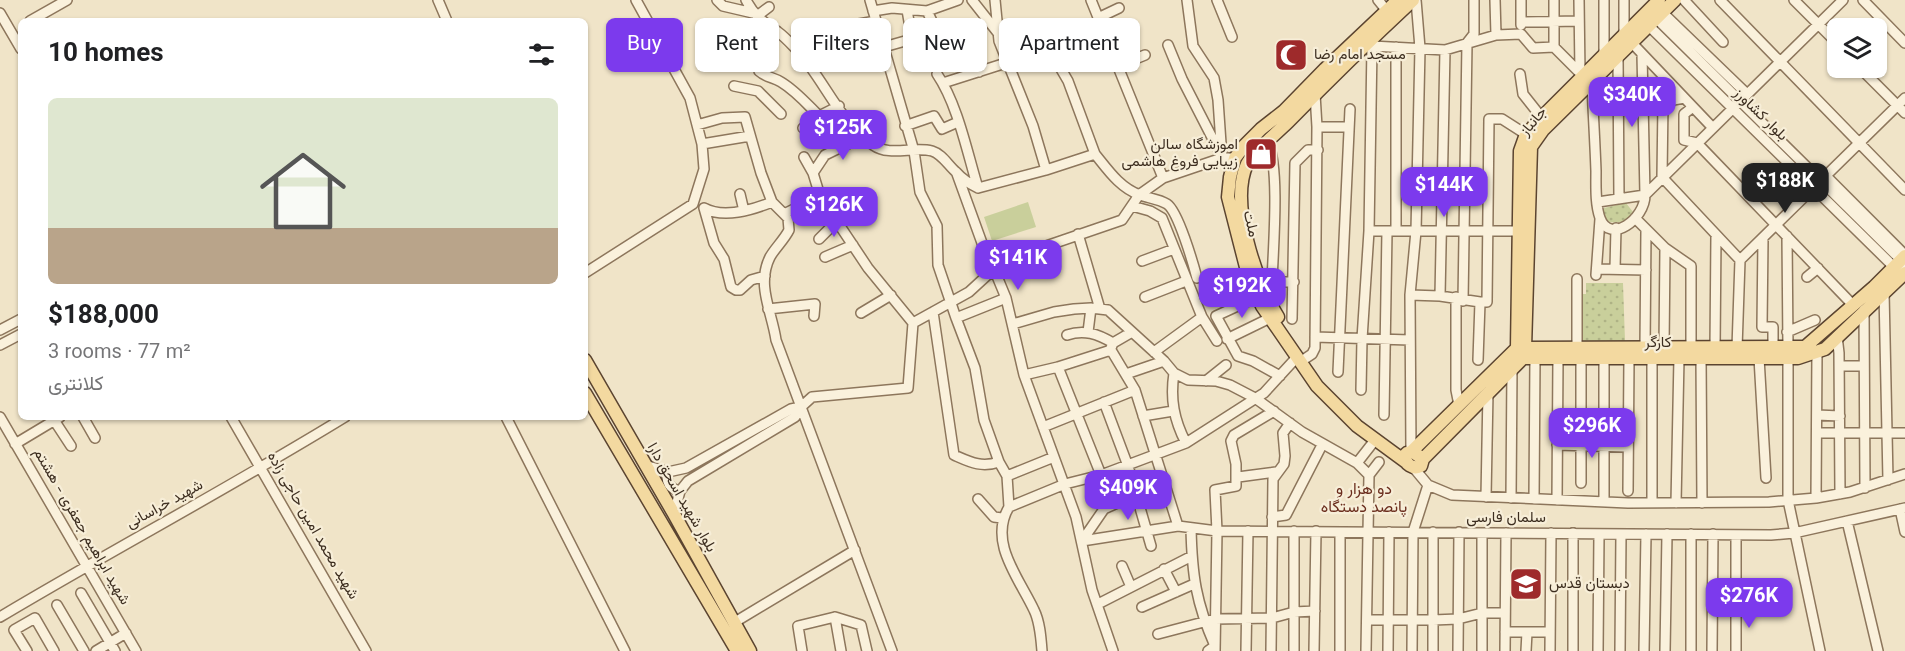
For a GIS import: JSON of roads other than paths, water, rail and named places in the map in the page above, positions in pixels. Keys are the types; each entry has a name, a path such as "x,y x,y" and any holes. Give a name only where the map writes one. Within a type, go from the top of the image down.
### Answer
{"main road":[{"name":"ملت","path":"1398,0 1386,11 1368,40 1315,93 1287,115 1261,129 1235,158 1228,197 1242,258 1257,297 1270,318 1302,358 1363,421 1412,458"},
{"name":"ملت","path":"1412,458 1375,440 1357,426 1317,386 1270,303 1256,271 1239,196 1248,162 1268,142 1287,115 1414,0"},
{"name":"جانباز","path":"1651,18 1659,0"},
{"name":"جانباز","path":"1525,353 1520,151 1527,135 1604,55 1628,40 1651,18 1676,0"},
{"name":"جانباز","path":"1585,77 1618,57 1628,40"},
{"name":"جانباز","path":"1521,227 1530,152 1540,124"},
{"name":"کارگر","path":"1525,353 1558,358 1579,353 1604,358 1629,358 1664,348 1737,348 1781,352 1798,358 1825,349 1884,292 1903,264"},
{"name":"کارگر","path":"1525,353 1648,353 1679,358 1759,358 1805,347 1852,304 1903,264"},
{"path":"1412,458 1488,391 1525,353"},
{"path":"1412,458 1459,405 1525,353"},
{"name":"بلوار شهید اسحق دارا","path":"588,365 750,651"},
{"name":"بلوار شهید اسحق دارا","path":"588,398 737,651"}],"street":[{"path":"35,18 67,0"},
{"path":"438,0 446,18"},
{"path":"588,271 693,204 704,169 702,144 690,99 636,0"},
{"path":"717,0 723,6 759,18"},
{"path":"746,0 755,15"},
{"path":"870,0 875,16"},
{"path":"868,18 892,8 903,6 927,11 958,0"},
{"path":"972,0 998,33 1054,57 1068,81 1095,154 1125,188 1166,203 1173,211 1197,278"},
{"path":"995,0 999,41"},
{"path":"1091,0 1098,18 1119,8"},
{"path":"1187,0 1194,46 1214,78 1222,158"},
{"path":"1217,0 1232,37"},
{"path":"1378,0 1386,11"},
{"path":"1412,651 1413,532 1428,485 1412,458 1410,294 1416,231 1420,48 1414,0"},
{"path":"1459,405 1456,390 1459,299 1465,231 1467,43 1474,34 1474,0"},
{"path":"1495,0 1496,35"},
{"path":"1521,0 1521,34 1533,48 1554,47"},
{"path":"1554,0 1554,47 1585,77"},
{"path":"1579,0 1579,21 1600,219 1596,272 1616,269 1646,270"},
{"path":"1604,0 1604,55"},
{"path":"1624,0 1628,40 1713,128"},
{"path":"1684,0 1723,42"},
{"path":"1720,0 1905,190"},
{"path":"1794,0 1827,33"},
{"path":"1598,202 1645,195 1843,0"},
{"path":"1863,0 1905,43"},
{"path":"891,40 912,39 903,6"},
{"path":"755,15 770,7"},
{"path":"927,11 930,18"},
{"path":"0,13 18,45"},
{"name":"بلوار کشاورز","path":"1651,18 1744,98 1820,182 1903,264"},
{"name":"بلوار کشاورز","path":"1651,18 1732,108 1820,182"},
{"path":"1521,22 1579,21"},
{"path":"11,32 18,28"},
{"path":"779,33 820,78 862,137 875,147 884,150 932,151 942,157 957,174 978,188 1047,170 1095,154"},
{"path":"1361,390 1369,231 1368,40 1396,46 1445,50 1496,35 1521,34"},
{"path":"1168,45 1182,80 1222,158"},
{"path":"1384,415 1385,340 1392,231 1396,46"},
{"path":"1440,296 1445,50"},
{"path":"1600,219 1605,225 1616,228 1626,227 1643,205 1645,195 1642,54"},
{"path":"1140,57 1145,55"},
{"path":"1618,57 1619,199"},
{"path":"760,72 766,78 778,80 793,90 819,116"},
{"path":"891,72 914,151 920,192 937,226 938,265 975,368 984,420 999,462 1007,476 1009,507"},
{"path":"944,83 979,72"},
{"path":"1013,72 1047,170"},
{"path":"1120,72 1163,178"},
{"path":"937,74 944,83 978,188"},
{"path":"1520,74 1523,94 1540,124"},
{"path":"1870,78 1905,113"},
{"path":"764,96 778,80"},
{"path":"734,86 758,91 781,114"},
{"path":"1042,651 1035,612 1019,584 1003,545 1002,518 1009,507 1065,484 1128,466 1186,443 1264,393 1302,358 1312,354 1315,348 1318,150 1315,93"},
{"path":"1684,98 1663,102 1662,177 1740,260"},
{"path":"1737,348 1740,260 1905,98"},
{"path":"802,128 839,106"},
{"path":"1693,107 1684,114 1684,140 1697,143 1852,304"},
{"path":"1338,372 1350,109"},
{"path":"905,126 934,116 942,129 958,122"},
{"path":"697,125 722,118 745,117 772,202 788,218 789,230 769,260 763,284 768,309 776,340 892,651"},
{"path":"1410,294 1487,302 1489,119 1502,119 1527,135"},
{"path":"1317,127 1349,128"},
{"path":"702,144 750,136"},
{"path":"813,172 825,155 862,137"},
{"path":"1268,142 1274,168 1272,282 1293,282"},
{"path":"1292,319 1295,163 1308,150 1318,150"},
{"path":"674,514 681,490 688,481 795,417 801,407 812,397 908,388 913,323 868,268 820,196 813,172 804,157"},
{"path":"913,323 969,292 994,268 1020,255 1122,220 1139,195 1163,178 1222,158 1235,158"},
{"path":"957,174 982,243 1006,298 1024,375 1065,484 1082,541 1092,590 1113,651"},
{"path":"740,194 744,211"},
{"path":"784,214 820,196"},
{"path":"765,276 751,280 740,290 731,287 724,259 707,225 704,208 711,212 744,211 772,202"},
{"path":"1132,206 1150,211 1162,218 1202,317 1222,340 1238,356 1253,361 1280,376"},
{"path":"1635,218 1665,248 1691,266 1691,348"},
{"path":"819,239 837,221"},
{"path":"1369,231 1488,231 1521,227"},
{"path":"1616,228 1616,269"},
{"path":"1646,230 1652,503"},
{"path":"1078,234 1096,309 1088,332"},
{"path":"1715,348 1716,235"},
{"path":"1781,352 1788,332 1787,236"},
{"path":"1762,239 1762,327 1773,327 1781,352 1788,500 1820,651"},
{"path":"825,257 853,246"},
{"path":"1664,348 1665,248"},
{"path":"1142,261 1174,249"},
{"path":"1807,277 1818,268"},
{"path":"1577,279 1581,483"},
{"path":"1145,297 1186,281"},
{"path":"1884,292 1888,480"},
{"path":"861,313 891,296"},
{"path":"1222,340 1216,316 1257,297"},
{"path":"956,318 1006,298"},
{"path":"1479,302 1479,360"},
{"path":"768,309 815,304 814,316"},
{"path":"1013,324 1054,312 1108,310 1164,361 1173,373 1188,380 1216,381 1230,385 1255,398 1322,445 1357,462 1369,475"},
{"path":"1864,310 1865,488"},
{"path":"933,312 954,455 980,465 987,466 999,462"},
{"path":"1154,352 1202,317"},
{"path":"1222,340 1270,318"},
{"path":"1788,332 1815,320"},
{"path":"0,330 18,321"},
{"path":"1067,335 1088,332 1112,346 1135,390 1178,526"},
{"path":"1024,375 1058,367 1112,346 1132,332"},
{"path":"0,345 18,336"},
{"path":"1837,336 1840,494"},
{"path":"1315,337 1410,340"},
{"path":"1816,498 1817,352"},
{"path":"1525,353 1534,499"},
{"path":"1557,500 1558,358"},
{"path":"1604,358 1604,502"},
{"path":"1628,491 1629,358"},
{"path":"1676,503 1679,358"},
{"path":"1701,358 1702,502"},
{"path":"1759,358 1766,478"},
{"path":"1126,374 1164,361"},
{"path":"1206,381 1226,365"},
{"path":"1839,366 1864,366"},
{"path":"1058,367 1101,475"},
{"path":"1511,498 1512,368"},
{"path":"1173,373 1171,390 1173,411 1177,426 1186,443"},
{"path":"1043,427 1135,390"},
{"path":"1486,497 1488,391"},
{"path":"1104,402 1128,466 1151,546"},
{"path":"645,465 671,472 686,468 791,410 801,407"},
{"path":"1143,416 1173,411"},
{"path":"1213,649 1217,531 1215,490 1236,486 1238,477 1231,441 1234,435 1274,411"},
{"path":"1817,416 1840,416"},
{"name":"شهید ابراهیم جعفری - هشتم","path":"0,417 136,651"},
{"path":"15,444 53,420"},
{"path":"57,420 71,446"},
{"path":"84,420 95,438"},
{"name":"شهید محمد امین حاجی زاده","path":"233,420 366,651"},
{"name":"شهید خراسانی","path":"0,616 261,469 340,420"},
{"path":"508,420 625,651"},
{"path":"1271,651 1273,479 1284,464 1283,433 1290,423"},
{"path":"1817,433 1905,433"},
{"path":"1357,462 1375,440"},
{"path":"1272,517 1286,515 1322,445"},
{"path":"1557,445 1627,447"},
{"path":"1007,476 1054,457"},
{"path":"1366,651 1369,475 1379,462"},
{"path":"671,472 671,483 681,490"},
{"path":"1238,477 1276,472"},
{"name":"سلمان فارسی","path":"1428,485 1452,495 1676,503 1816,498 1865,488 1905,474"},
{"path":"1082,541 1104,509 1135,495 1165,486"},
{"path":"978,499 994,517 1002,518"},
{"path":"1903,508 1905,532"},
{"name":"سلمان فارسی","path":"1082,541 1178,526 1217,531 1736,535 1794,533 1903,508"},
{"path":"1847,521 1878,651"},
{"path":"1191,528 1194,584 1213,649"},
{"path":"1246,651 1248,531"},
{"path":"1294,531 1294,651"},
{"path":"1314,651 1316,531"},
{"path":"1340,531 1340,651"},
{"path":"1388,651 1389,532"},
{"path":"1433,532 1433,651"},
{"path":"1458,651 1459,532"},
{"path":"1482,533 1482,651"},
{"path":"1504,651 1506,533"},
{"path":"1550,651 1551,533"},
{"path":"1573,533 1574,651"},
{"path":"1598,651 1599,534"},
{"path":"1620,651 1621,534"},
{"path":"1644,651 1646,534"},
{"path":"1665,651 1667,534"},
{"path":"1691,651 1692,534"},
{"path":"1712,651 1713,534"},
{"path":"1736,535 1736,651"},
{"path":"735,622 855,550"},
{"path":"1098,604 1192,556"},
{"path":"1122,566 1131,587"},
{"path":"1164,569 1176,592"},
{"path":"1142,607 1194,584"},
{"path":"81,592 113,647"},
{"path":"57,605 84,651"},
{"path":"1158,634 1215,619 1272,618 1294,612 1315,611"},
{"path":"1367,620 1458,619 1482,613 1505,613"},
{"path":"802,651 798,626 835,617 861,625 867,651"},
{"path":"835,617 842,651"},
{"path":"27,651 14,630 34,618 54,651"},
{"path":"1505,632 1550,632"},
{"path":"1526,651 1527,632"},
{"path":"96,651 113,647 126,633"}],"place":[{"name":"مسجد امام رضا","path":"1291,55"},
{"name":"اموزشگاه سالن زیبایی فروغ هاشمی","path":"1261,154"},
{"name":"دبستان قدس","path":"1526,584"}],"district":[{"name":"دو هزار و پانصد دستگاه","path":"1364,499"}]}
